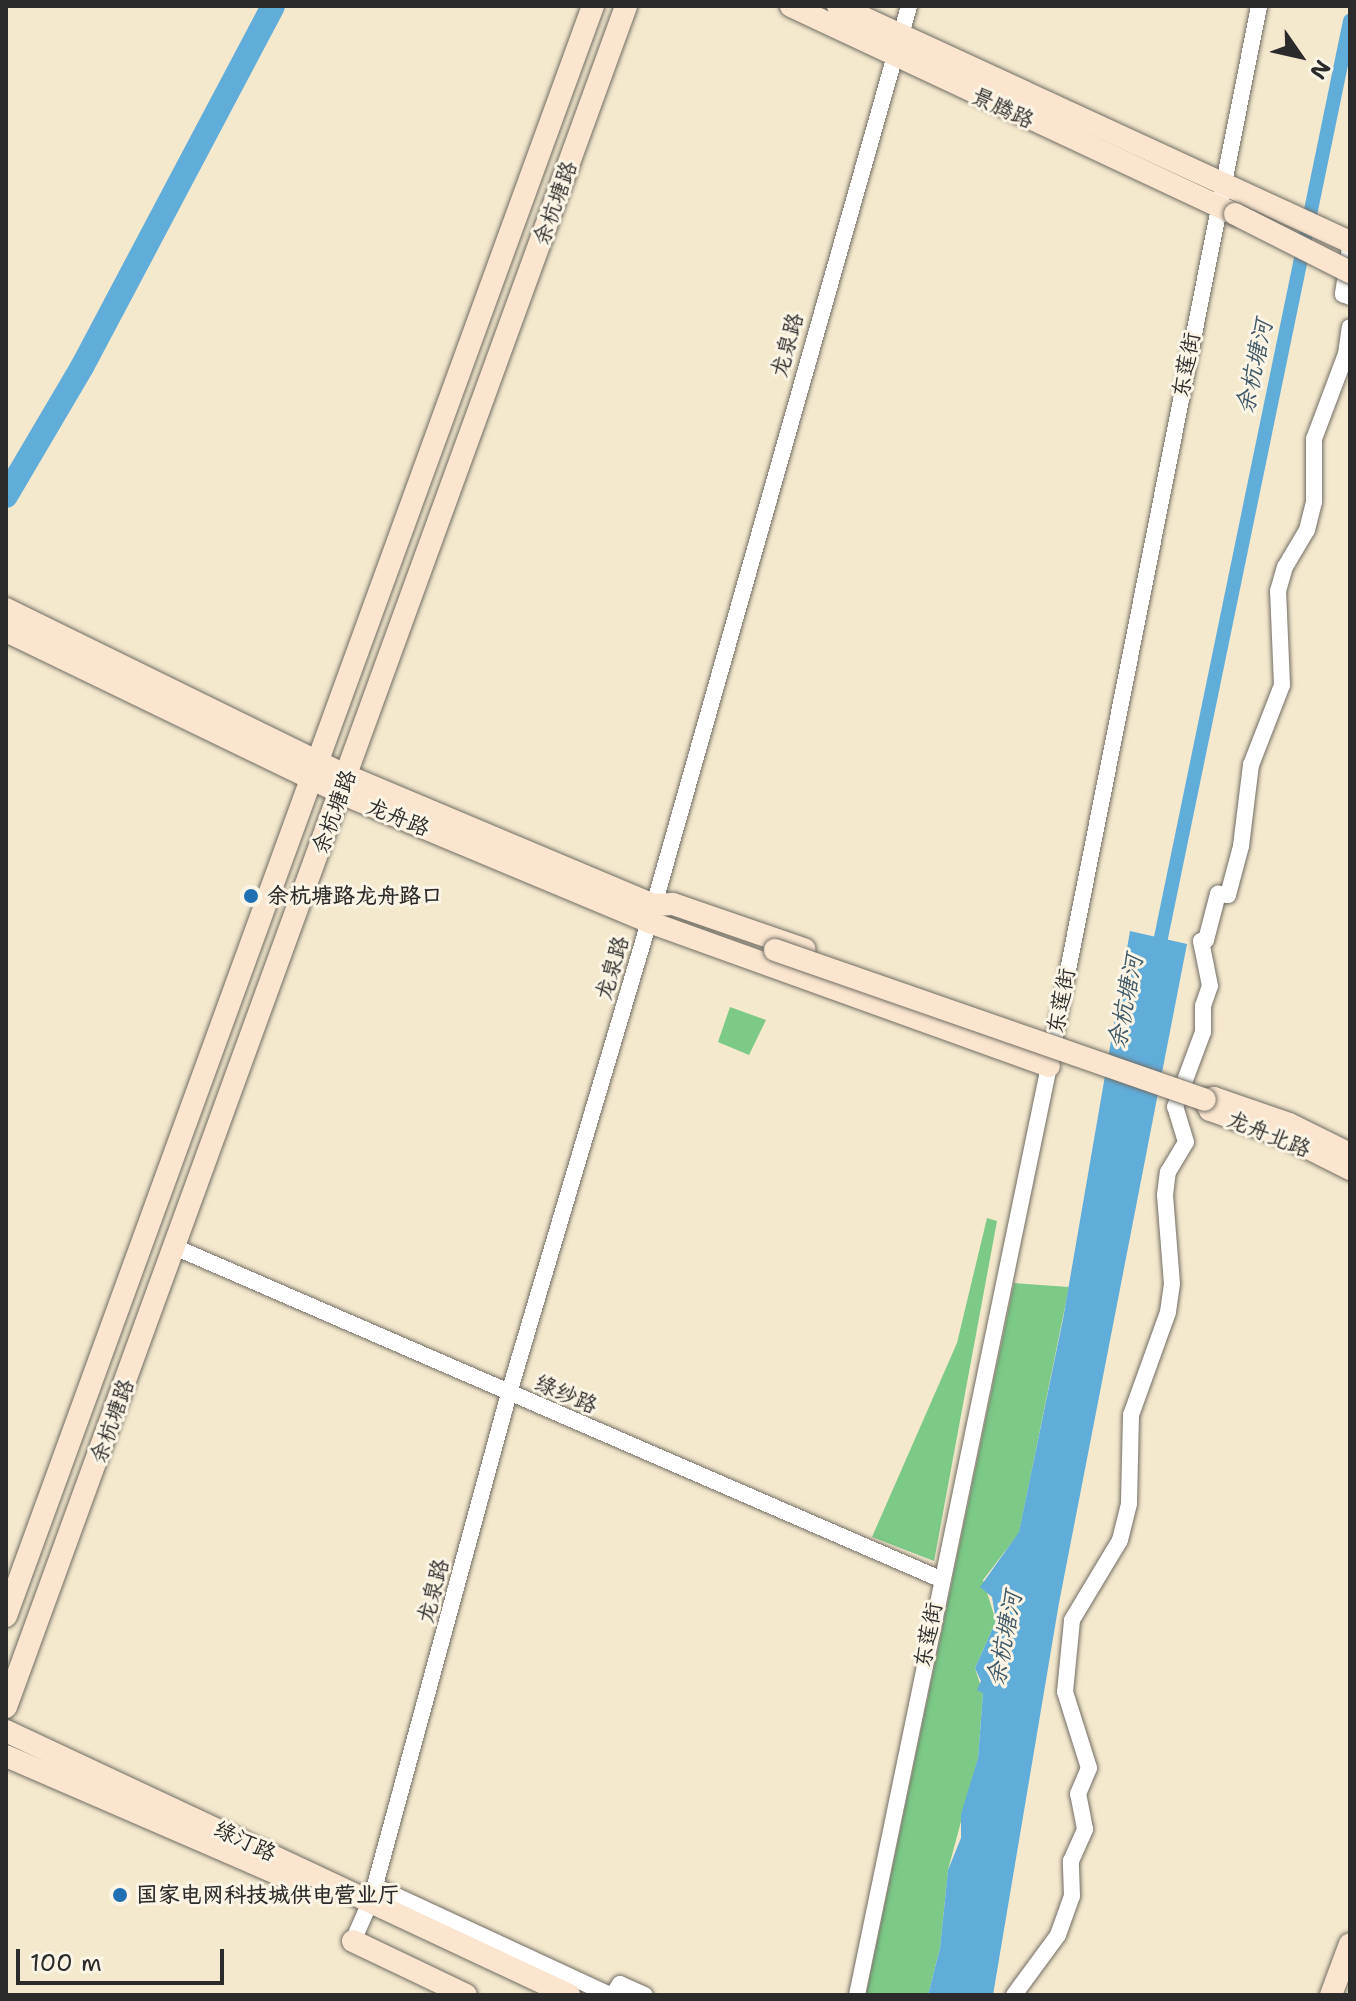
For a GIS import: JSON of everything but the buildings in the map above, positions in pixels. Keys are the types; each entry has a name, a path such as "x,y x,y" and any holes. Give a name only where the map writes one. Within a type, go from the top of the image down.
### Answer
{"main road":[{"name":"余杭塘路","path":"6,1616 227,1000 318,771 593,6"},
{"name":"余杭塘路","path":"6,1707 177,1248 626,6"},
{"name":"景腾路","path":"791,6 895,46 1228,199"},
{"name":"景腾路","path":"838,6 895,46"},
{"path":"1228,199 1350,244"},
{"path":"1228,199 1350,272"},
{"name":"龙舟路","path":"6,609 344,784 651,914 1205,1100"},
{"name":"龙舟路","path":"6,631 318,771"},
{"name":"龙舟路","path":"651,914 673,904 1053,1039"},
{"name":"龙舟路","path":"754,932 766,955 1049,1066"},
{"name":"龙舟北路","path":"1350,1154 1289,1124 1214,1098 1205,1100 1210,1110 1286,1137 1350,1169"},
{"name":"绿汀路","path":"6,1731 371,1899 569,1995"},
{"name":"绿汀路","path":"6,1756 371,1899 541,1995"},
{"path":"353,1941 466,1995"},
{"path":"1331,1995 1350,1944"}],"street":[{"name":"龙泉路","path":"353,1941 371,1899 509,1393 651,914 895,46 909,6"},
{"name":"东莲街","path":"857,1995 940,1579 1228,199 1259,6"},
{"path":"1350,244 1343,294 1350,297"},
{"path":"1014,1995 1058,1935 1072,1896 1071,1861 1085,1829 1078,1794 1089,1768 1065,1692 1072,1620 1120,1540 1129,1503 1131,1415 1168,1312 1172,1284 1165,1195 1168,1172 1186,1142 1175,1107 1203,1032 1203,1006 1210,986 1201,941 1206,940 1218,894 1228,895 1241,846 1251,765 1282,685 1278,591 1314,502 1314,439 1346,354 1350,327"},
{"name":"绿纱路","path":"177,1248 940,1579"},
{"path":"371,1899 612,1995 620,1984 645,1995"}],"green space":[{"path":"730,1007 766,1020 749,1055 718,1042"},
{"path":"987,1218 997,1221 934,1561 872,1537 957,1343"},
{"path":"1014,1283 1069,1287 1019,1533 983,1580 996,1621 975,1668 983,1693 978,1758 948,1870 940,1948 928,1995 866,1995"}],"water":[{"path":"1130,931 1187,944 1059,1603 993,1995 928,1995 940,1948 948,1870 961,1838 961,1814 978,1758 983,1693 977,1690 981,1681 975,1668 996,1621 992,1597 980,1587 1019,1532 1063,1319"}],"waterway":[{"path":"6,496 82,367 273,6"},
{"name":"余杭塘河","path":"1157,957 1350,21"}],"place":[{"name":"余杭塘路龙舟路口","path":"251,896"},
{"name":"国家电网科技城供电营业厅","path":"120,1895"}]}
